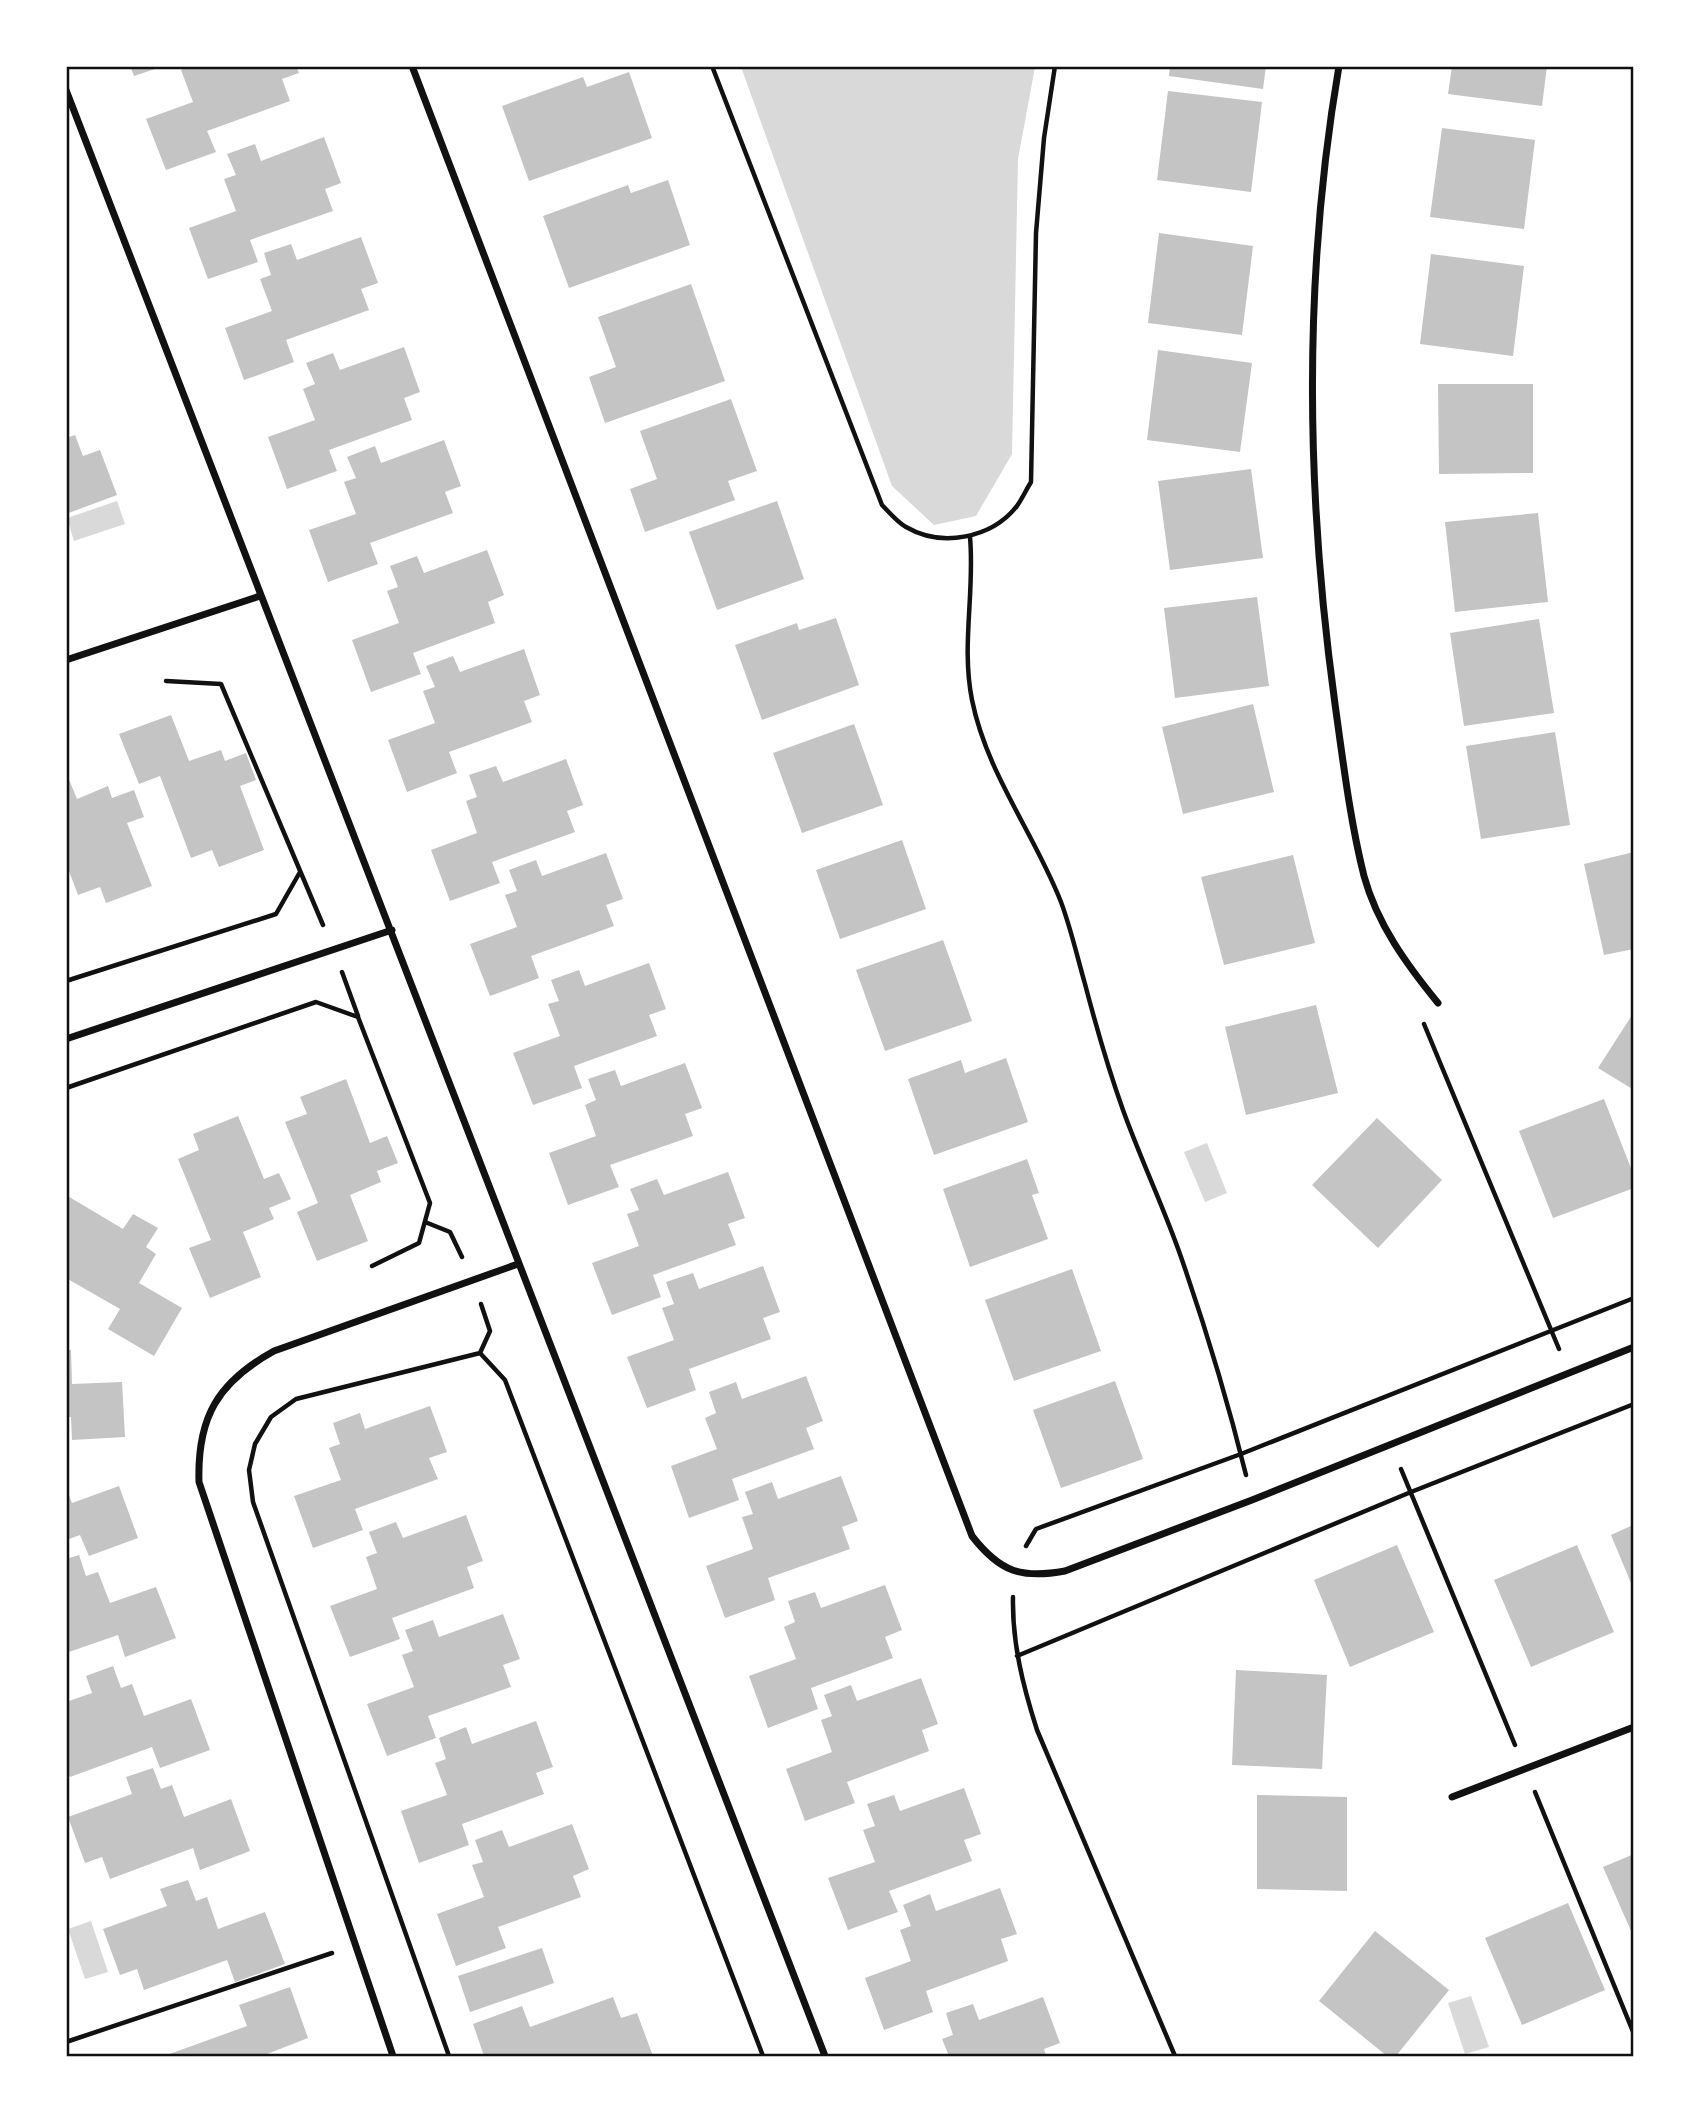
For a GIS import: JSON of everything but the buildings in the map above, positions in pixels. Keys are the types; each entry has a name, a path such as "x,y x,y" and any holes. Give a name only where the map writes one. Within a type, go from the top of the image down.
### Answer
{"street":[{"path":"412,66 972,1536 988,1557 1013,1571 1041,1576 1065,1571 1252,1500 1633,1347"},
{"path":"1339,66 1323,193 1315,307 1313,409 1318,537 1328,651 1343,765 1365,877 1382,922 1401,954 1438,1003"},
{"path":"66,90 825,2056"},
{"path":"66,660 260,596"},
{"path":"66,1039 392,930"},
{"path":"393,2056 199,1482 198,1454 203,1428 214,1404 230,1382 251,1364 274,1351 517,1264"},
{"path":"1452,1797 1633,1727"}],"path":[{"path":"712,66 882,505 906,527 937,538 970,537 996,526 1017,506 1031,482 1036,233 1044,138 1055,66"},
{"path":"970,537 972,579 967,622 968,670 978,727 987,754 1046,868 1061,904 1101,1045 1123,1111 1181,1255 1208,1336 1252,1500"},
{"path":"166,681 221,684 334,950 430,1203 419,1243 372,1266"},
{"path":"66,981 276,914 301,872"},
{"path":"66,1088 316,1002 358,1017"},
{"path":"1419,1012 1569,1373"},
{"path":"425,1223 450,1232 473,1280 490,1331 480,1353"},
{"path":"1175,2056 1037,1730 1026,1694 1017,1656 1013,1571 1036,1528 1241,1454 1633,1298"},
{"path":"449,2056 253,1502 249,1470 255,1444 271,1417 296,1399 480,1353"},
{"path":"480,1353 505,1380 763,2056"},
{"path":"1017,1656 1411,1492 1633,1404"},
{"path":"1391,1444 1633,2034"},
{"path":"66,2042 356,1945"}],"shaded area":[{"path":"741,67 1035,67 1018,159 1012,454 976,516 934,525 892,486"},
{"path":"117,501 125,524 74,541 67,518"},
{"path":"1207,1143 1227,1193 1205,1202 1184,1152"},
{"path":"91,1921 108,1972 85,1979 68,1929"},
{"path":"1471,1996 1489,2047 1465,2054 1448,2003"}]}
